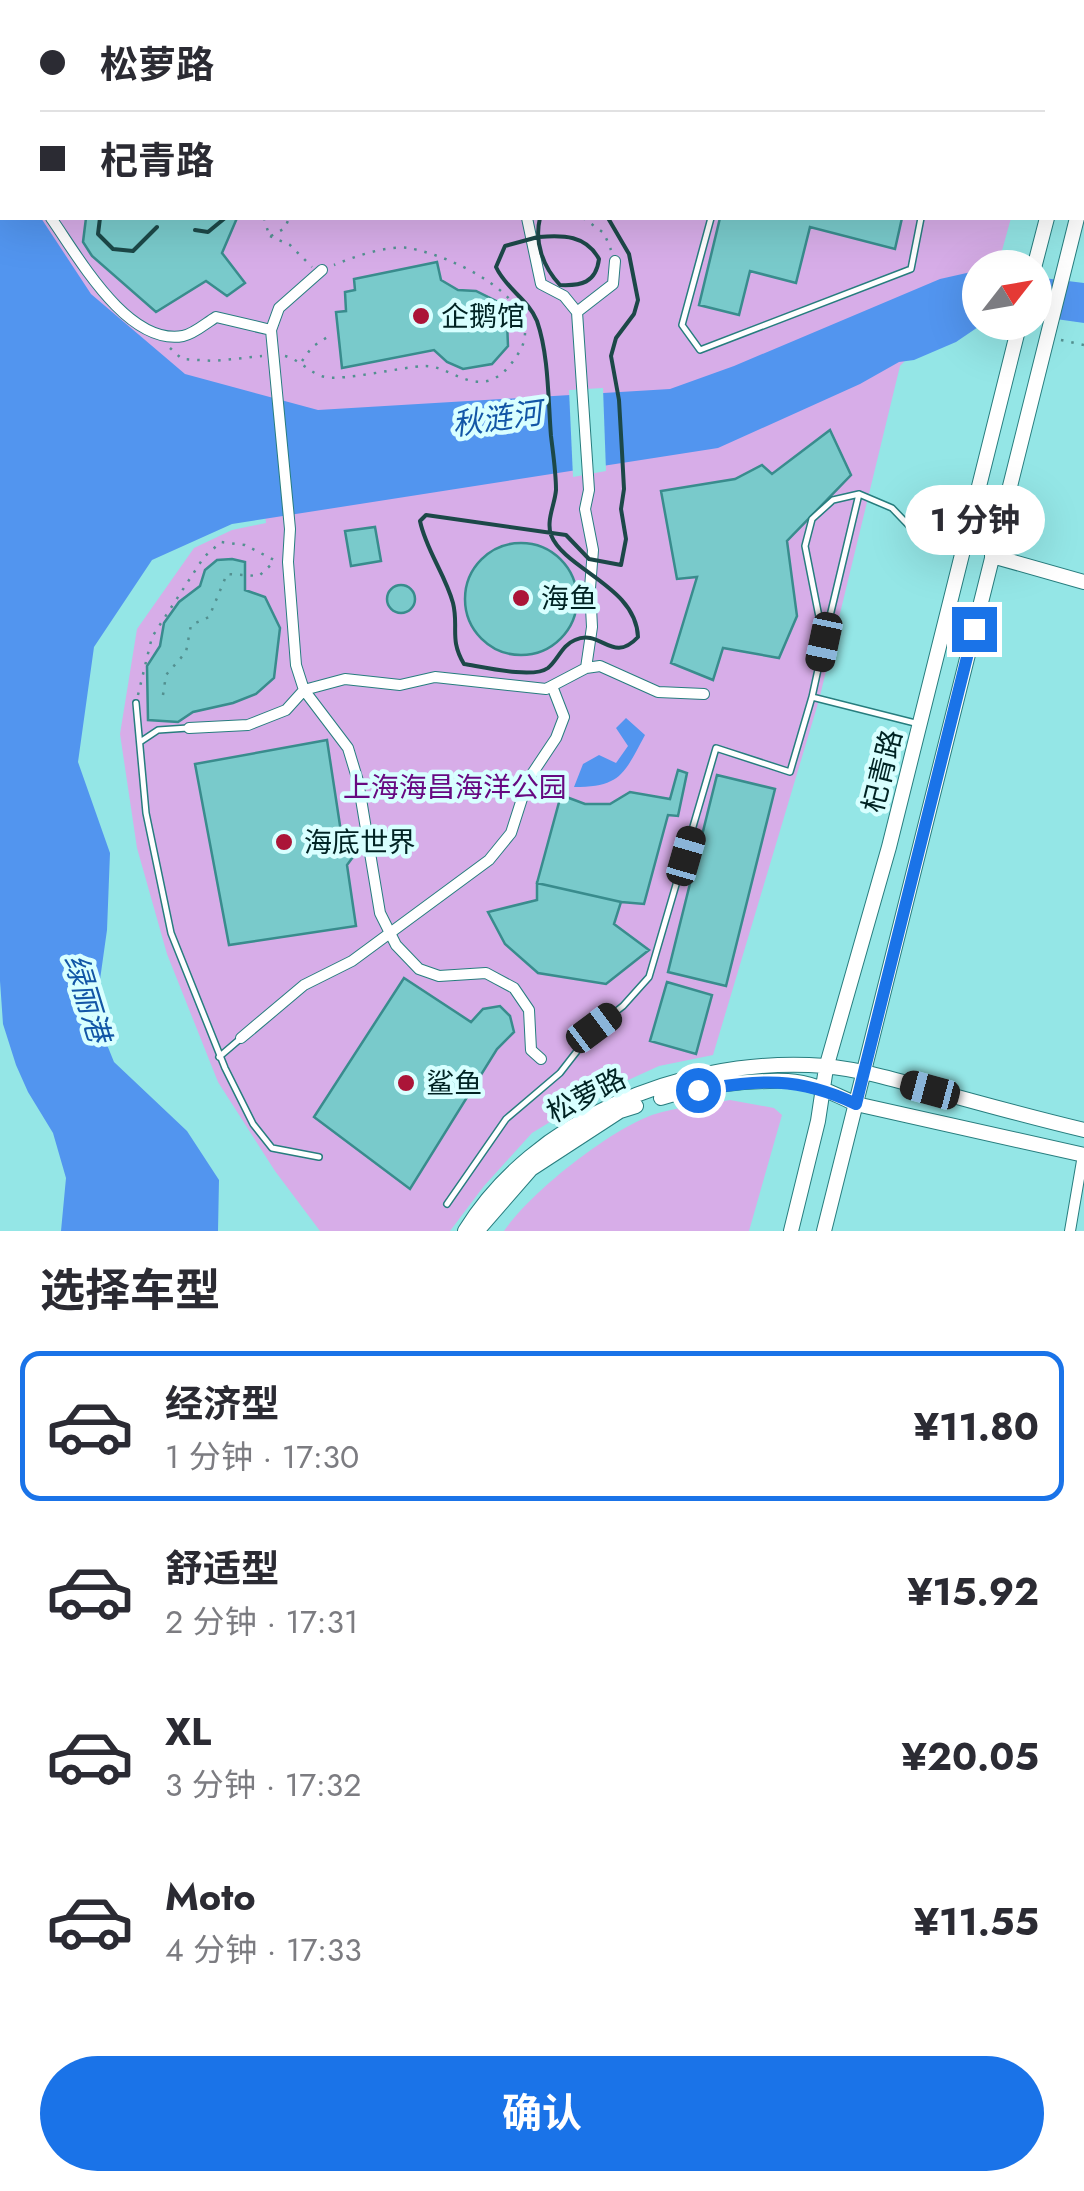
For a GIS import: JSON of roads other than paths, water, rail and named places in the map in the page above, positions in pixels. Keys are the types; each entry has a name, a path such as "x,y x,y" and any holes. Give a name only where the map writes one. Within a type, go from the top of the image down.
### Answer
{"main road":[{"path":"1039,250 1046,220"},
{"name":"杞青路","path":"824,1231 1077,220"},
{"name":"杞青路","path":"790,1231 818,1121 826,1068 920,724 1016,340"},
{"path":"992,556 1084,582"},
{"name":"松萝路","path":"464,1231 498,1188 536,1152 615,1103 736,1070 811,1064 862,1072 1084,1130"},
{"name":"松萝路","path":"477,1231 531,1169 620,1111 672,1094 725,1086 790,1081 823,1088 856,1104 1083,1155"}],"street":[{"path":"52,220 119,311 158,336 185,336 216,317 271,330"},
{"path":"527,220 541,284 564,296 577,312 589,490 584,509 592,550 592,627 586,668"},
{"path":"577,312 613,284 615,261"},
{"path":"319,272 278,308 271,330 290,529 282,562 296,666 304,690 348,748 358,781 380,912 396,946 420,969 439,976 486,972 514,988 529,1010 530,1050 541,1059"},
{"path":"189,728 248,725 286,710 304,690 344,679 400,686 435,677 546,689 586,668 600,666 658,692 704,694"},
{"path":"241,1038 304,985 352,960 490,860 510,833 528,780 556,738 564,717 552,686"},
{"path":"1070,1231 1083,1155"}],"lane":[{"path":"709,220 682,325 700,350 910,269 921,220"},
{"path":"824,642 805,546 812,519 833,500 859,494 892,508 915,532 964,548"},
{"path":"447,1204 506,1119 560,1073 594,1028 624,1006 649,976 716,748 790,772 812,697 859,494"},
{"path":"812,697 920,724"},
{"path":"136,703 146,813 171,933 219,1057 253,1124 272,1148 319,1157"},
{"path":"140,742 158,730 189,728"},
{"path":"219,1057 241,1038"}],"water":[{"path":"0,220 42,220 91,294 185,374 318,410 670,389 940,279 962,274 962,338 914,360 899,362 860,384 718,448 232,524 152,560 94,647 78,762 110,853 107,930 95,1015 114,1062 187,1131 219,1180 218,1231 61,1231 66,1178 53,1133 28,1092 3,1024"},
{"path":"1052,279 1084,283 1084,323 1052,318"},
{"path":"626,718 645,735 626,769 612,781 574,787 583,764 599,755 616,763 628,746 616,728"}],"railway":[{"path":"100,220 98,234 113,249 133,251 157,227"},
{"path":"195,230 208,232 223,220"},
{"path":"538,237 540,220"},
{"path":"551,533 566,535 589,559 621,565 626,539 621,509 624,489 619,400 611,356 616,338 634,314 638,300 629,254 609,220"},
{"path":"538,237 573,238 588,245 599,259 595,273 575,285 560,285 541,254 538,237"},
{"path":"538,237 505,246 496,267 533,313 541,335 556,483 551,533"},
{"path":"426,515 551,533 570,559 626,604 638,637 621,648 592,638 575,640 541,671 464,664 457,647 453,603 420,521 426,515"}],"place":[{"name":"企鹅馆","path":"421,316"},
{"name":"海鱼","path":"521,598"},
{"name":"海底世界","path":"284,842"},
{"name":"鲨鱼","path":"406,1083"}],"water label":[{"name":"秋涟河","path":"497,419"},
{"name":"绿丽港","path":"87,998"}],"park label":[{"name":"上海海昌海洋公园","path":"455,787"}]}
